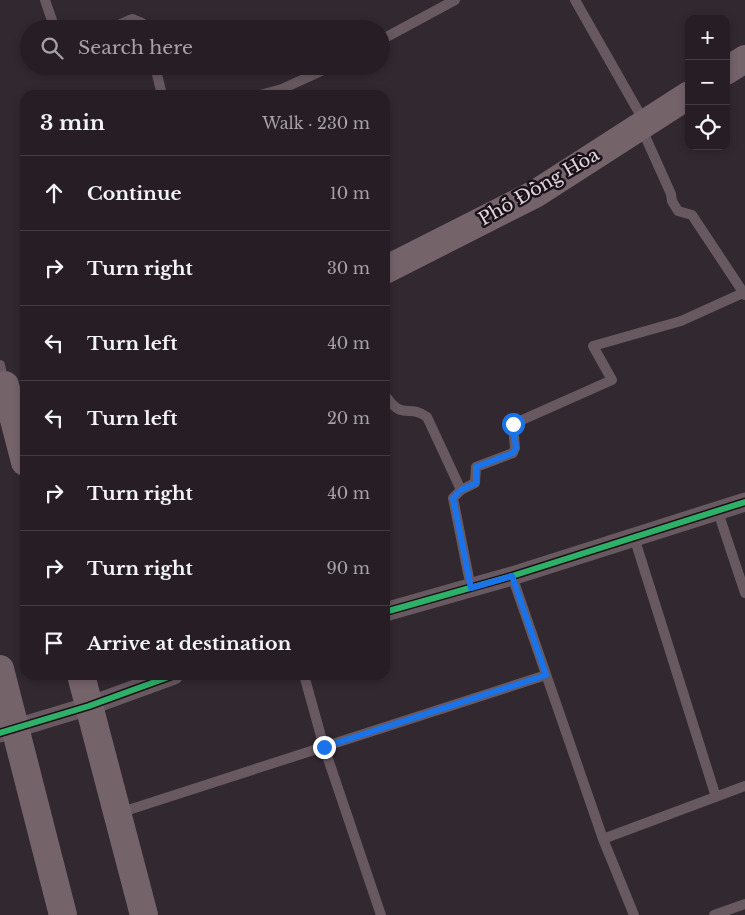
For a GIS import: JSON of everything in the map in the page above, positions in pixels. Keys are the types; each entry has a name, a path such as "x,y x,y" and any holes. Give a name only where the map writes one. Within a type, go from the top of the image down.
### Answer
{"main road":[{"path":"730,68 745,59"},
{"name":"Phố Đồng Hòa","path":"390,267 535,194 685,98"},
{"path":"8,379 20,438"},
{"path":"0,669 8,731 63,915"},
{"path":"82,680 144,915"}],"street":[{"path":"390,611 512,576 745,502"},
{"path":"8,731 89,706 160,680"}],"lane":[{"path":"45,0 52,20"},
{"path":"390,35 455,0"},
{"path":"471,588 453,498 461,490 476,483 476,467 513,453 516,448 513,424 516,421 612,380 592,346 681,321 744,294 692,215 678,211 672,201 671,194 644,136 645,123 575,0"},
{"path":"157,75 161,90"},
{"path":"278,90 312,75"},
{"path":"390,402 400,412 420,412 427,417 461,490"},
{"path":"718,512 745,593"},
{"path":"634,537 716,797"},
{"path":"512,576 603,839 634,915"},
{"path":"117,813 546,675"},
{"path":"305,680 324,747 381,915"},
{"path":"603,839 745,786"},
{"path":"714,915 745,904"}],"cycle path":[{"path":"390,611 512,576 745,502"},
{"path":"0,733 89,706 160,680"}],"route":[{"path":"324,747 546,675 512,576 471,588 453,498 461,490 476,483 476,467 513,453 516,448 513,424"}]}
